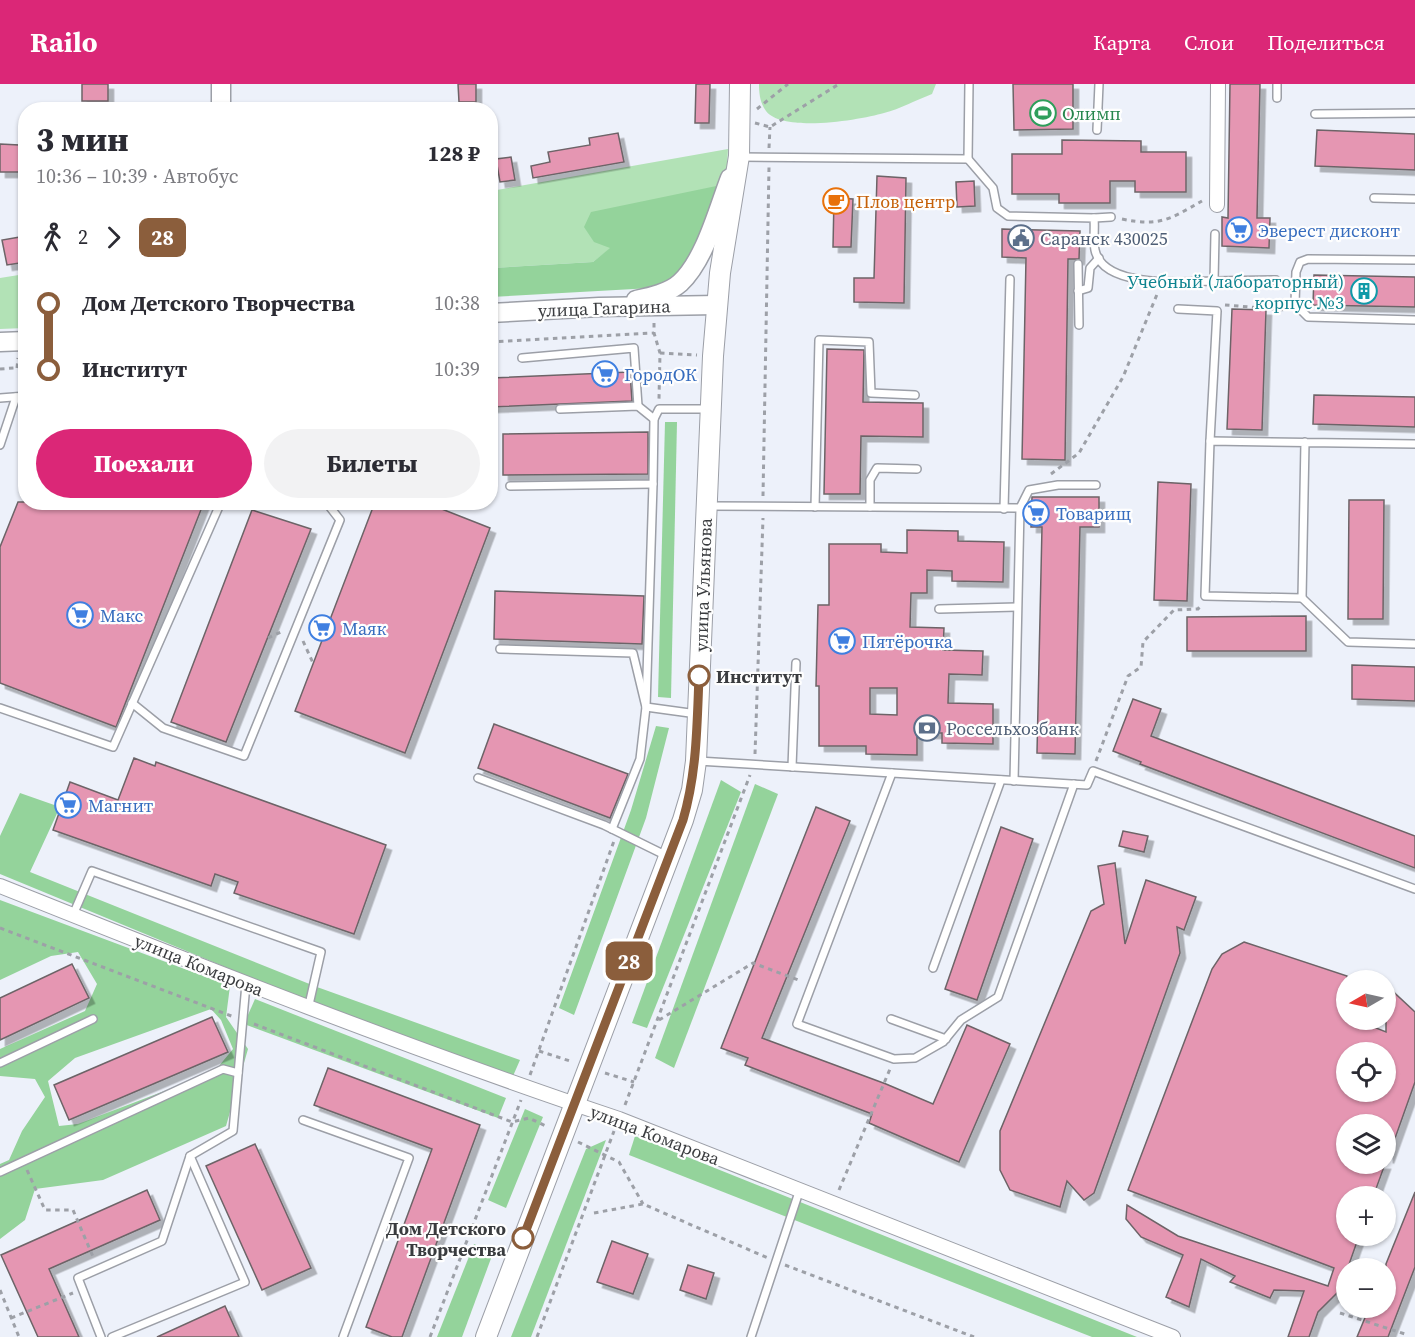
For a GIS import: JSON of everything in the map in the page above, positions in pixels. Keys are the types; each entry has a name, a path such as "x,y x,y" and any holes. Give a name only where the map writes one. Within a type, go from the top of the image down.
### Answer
{"main road":[{"name":"улица Ульянова","path":"486,1337 669,857 692,790 696,761 717,305 739,149 740,84"}],"street":[{"path":"221,84 221,102"},
{"path":"1217,199 1218,84"},
{"path":"599,307 644,298 679,284 692,269 709,233 739,149"},
{"name":"улица Гагарина","path":"498,313 599,307 717,305"},
{"path":"0,342 18,341"},
{"name":"улица Комарова","path":"0,886 308,1009 525,1089 619,1119 799,1192 1173,1337"}],"lane":[{"path":"969,84 968,159 993,188 997,208 1008,216 1111,217"},
{"path":"1097,130 1099,84"},
{"path":"1277,84 1277,98"},
{"path":"1315,114 1415,113"},
{"path":"739,149 769,159 968,159"},
{"path":"1374,198 1415,199"},
{"path":"1094,218 1095,252 1106,268 1122,277 1162,282 1276,280"},
{"path":"1214,281 1215,234"},
{"path":"1078,291 1088,288 1090,268 1099,258"},
{"path":"1415,260 1308,259 1300,262 1296,272 1295,304 1308,317 1415,320"},
{"path":"1078,264 1078,325"},
{"path":"1005,508 1010,279"},
{"path":"1178,309 1217,311 1205,596 1302,598 1348,642 1415,644"},
{"path":"814,507 819,340 868,342 871,393 915,394"},
{"path":"522,358 634,348 638,406"},
{"path":"0,398 16,397 0,445"},
{"path":"560,409 638,406 654,418"},
{"path":"615,830 640,759 646,707 654,418 659,409 711,409"},
{"path":"1210,441 1415,444"},
{"path":"1302,598 1305,442"},
{"path":"870,507 870,480 877,468 917,469"},
{"path":"510,486 653,484"},
{"path":"1014,780 1020,508 1029,490 1059,485 1096,485"},
{"path":"707,506 1020,508"},
{"path":"0,708 113,747 217,510"},
{"path":"132,703 163,728 244,756 340,520 332,510"},
{"path":"939,609 1017,607"},
{"path":"500,649 633,653 646,707"},
{"path":"792,767 796,663"},
{"path":"646,707 698,715"},
{"path":"696,761 1087,785 1093,771 1415,889"},
{"path":"892,773 797,1024 894,1059 915,1058 946,1039 961,1020 998,997 1074,784"},
{"path":"478,778 615,830 669,857"},
{"path":"933,968 1001,780"},
{"path":"73,915 92,871 321,952 308,1009"},
{"path":"101,1337 78,1278 162,1241 189,1156 233,1131 246,984"},
{"path":"0,1063 93,1019"},
{"path":"891,1019 946,1039"},
{"path":"0,1172 223,1069 238,1073"},
{"path":"303,1120 409,1158 344,1337"},
{"path":"112,1337 245,1282 189,1156"},
{"path":"750,1337 799,1192"}],"path":[{"path":"752,114 788,84"},
{"path":"739,149 753,123 770,127 839,84"},
{"path":"537,1337 604,1155 658,1021 754,765 763,507 770,127"},
{"path":"1111,217 1142,223 1165,221 1217,199"},
{"path":"1029,490 1079,453 1123,377 1162,282"},
{"path":"1218,304 1280,307 1308,317"},
{"path":"498,342 654,333 660,353 659,409"},
{"path":"0,369 18,368"},
{"path":"1093,771 1128,676 1142,667 1143,642 1174,610 1198,609 1205,596"},
{"path":"430,1337 513,1122 615,830"},
{"path":"0,928 513,1122 530,1118 619,1162 643,1204"},
{"path":"658,1021 753,963 812,985"},
{"path":"833,1205 894,1059"},
{"path":"24,1162 45,1210 73,1210 98,1269"},
{"path":"11,1318 82,1289"},
{"path":"0,1290 20,1337"},
{"path":"1355,1318 1408,1335"}],"green space":[{"path":"759,84 936,84 932,94 890,111 841,121 804,123 775,118 766,111 760,98"},
{"path":"728,149 726,184 611,248 593,262 498,268 498,190"},
{"path":"726,184 684,272 672,284 652,288 498,297 498,268 593,262 610,248 594,242 584,227 591,212"},
{"path":"18,275 18,328 0,329 0,278"},
{"path":"665,422 677,422 671,698 658,697"},
{"path":"656,726 669,728 646,818 574,1015 559,1008 631,810"},
{"path":"721,780 741,792 647,1028 632,1023"},
{"path":"755,784 778,794 674,1068 655,1058"},
{"path":"20,793 60,807 30,872 317,987 520,1060 513,1076 310,1002 0,874 0,836"},
{"path":"0,900 230,986 226,1017 248,1049 226,1126 103,1180 35,1189 25,1220 0,1239 0,1164 9,1160 22,1131 45,1097 35,1079 0,1076 0,1049 85,1011 97,984 78,952 51,956 0,980","holes":["211,1009 221,1020 233,1049 214,1072 78,1124 59,1126 48,1081 75,1058"]},
{"path":"255,999 506,1098 498,1118 244,1024"},
{"path":"525,1109 543,1117 506,1208 488,1200"},
{"path":"635,1136 1137,1337 1092,1337 629,1155"},
{"path":"606,1140 531,1337 511,1337 586,1149"},
{"path":"474,1244 493,1253 462,1337 437,1337"}],"building":[{"path":"82,84 108,84 108,101 82,101"},
{"path":"458,84 476,84 476,102 459,102"},
{"path":"696,84 710,84 709,123 695,123"},
{"name":"Олимп","path":"1013,84 1073,84 1073,129 1014,130"},
{"path":"1230,84 1260,84 1257,218 1270,218 1269,248 1222,246 1222,217 1228,218"},
{"path":"1317,130 1415,134 1415,170 1315,166"},
{"path":"618,133 624,162 533,178 531,166 550,162 548,152 590,145 589,138"},
{"path":"1062,140 1141,141 1141,152 1186,152 1186,192 1135,192 1135,181 1110,181 1110,203 1059,203 1059,194 1012,194 1012,154 1062,154"},
{"path":"0,144 18,145 18,172 0,172"},
{"path":"511,157 515,180 500,182 498,159"},
{"path":"877,176 906,178 904,303 854,302 854,278 874,278"},
{"path":"974,181 975,206 957,207 956,182"},
{"path":"834,198 853,199 851,247 833,247"},
{"path":"1002,229 1080,231 1079,259 1068,259 1065,460 1022,459 1026,258 1002,257"},
{"path":"18,237 18,263 7,265 2,240"},
{"name":"Учебный (лабораторный) корпус №3","path":"1314,275 1415,277 1415,307 1313,305"},
{"path":"1232,309 1266,310 1262,430 1227,429"},
{"path":"827,349 864,350 863,402 923,403 923,437 861,436 860,494 824,494"},
{"path":"630,372 632,401 498,407 498,378"},
{"path":"1314,395 1415,397 1415,427 1313,424"},
{"path":"648,432 648,474 503,475 503,434"},
{"path":"1158,482 1191,484 1187,601 1154,600"},
{"path":"1032,497 1099,497 1099,527 1080,527 1075,754 1037,753 1042,527 1031,527"},
{"path":"1349,500 1384,500 1383,619 1348,619"},
{"name":"Макс","path":"18,502 18,510 201,510 116,727 0,683 0,547"},
{"path":"252,510 311,529 226,742 171,722"},
{"path":"372,510 444,510 490,528 405,753 295,711"},
{"path":"907,530 958,531 958,541 1004,542 1003,582 952,581 952,571 927,570 927,593 911,593 910,627 944,628 943,650 983,651 982,675 949,674 948,703 993,704 993,744 942,743 942,733 917,733 917,755 866,754 866,746 819,746 819,686 816,686 818,605 829,605 829,544 881,544 881,552 907,553","holes":["870,688 897,688 897,715 870,714"]},
{"path":"495,591 644,596 642,644 494,639"},
{"path":"1306,616 1306,651 1187,651 1187,617"},
{"path":"1352,665 1415,667 1415,701 1352,699"},
{"path":"1133,699 1161,709 1151,736 1415,836 1415,868 1140,764 1141,762 1113,751"},
{"path":"494,724 628,774 610,818 478,768"},
{"path":"134,758 155,766 156,762 386,845 354,934 234,893 238,882 215,874 211,886 53,830 70,782 118,800"},
{"path":"816,807 850,821 762,1038 933,1104 967,1025 1010,1044 959,1162 869,1123 872,1114 745,1065 748,1058 721,1048"},
{"path":"1001,827 1033,839 977,1000 945,989"},
{"path":"1123,831 1148,836 1144,852 1119,846"},
{"path":"1115,863 1125,944 1146,880 1196,897 1184,930 1177,927 1180,953 1094,1193 1084,1200 1067,1181 1060,1207 1010,1190 1000,1170 1000,1131 1091,911 1104,904 1098,866"},
{"path":"1244,942 1336,972 1336,1030 1386,1032 1386,1030 1396,1030 1396,994 1415,1012 1415,1082 1396,1135 1396,1114 1336,1114 1336,1174 1381,1174 1377,1186 1336,1186 1336,1246 1355,1246 1351,1258 1336,1258 1336,1294 1318,1312 1309,1337 1288,1337 1304,1291 1274,1290 1270,1298 1230,1282 1235,1276 1201,1259 1189,1307 1166,1297 1183,1255 1141,1237 1126,1219 1127,1205 1178,1236 1328,1286 1334,1268 1128,1190 1212,969 1222,954"},
{"path":"72,964 89,998 0,1040 0,998"},
{"path":"212,1017 228,1052 69,1120 54,1085"},
{"path":"328,1068 480,1125 402,1337 392,1337 366,1327 432,1149 314,1105"},
{"path":"255,1144 311,1268 262,1290 206,1166"},
{"path":"147,1190 160,1220 49,1269 79,1337 38,1337 1,1255"},
{"path":"1415,1192 1415,1267 1396,1316 1396,1258 1388,1258 1393,1246 1396,1246 1396,1239"},
{"path":"612,1241 648,1254 633,1294 597,1282"},
{"path":"688,1265 714,1273 706,1299 680,1290"},
{"path":"225,1306 239,1337 157,1337"},
{"path":"1365,1318 1395,1318 1388,1337 1357,1337"}],"bus line":[{"name":"28","path":"523,1238 683,820 692,790 696,761 699,676"}],"place":[{"name":"Олимп","path":"1043,113"},
{"name":"Плов центр","path":"836,201"},
{"name":"Эверест дисконт","path":"1239,230"},
{"name":"Саранск 430025","path":"1021,238"},
{"name":"Учебный (лабораторный) корпус №3","path":"1364,291"},
{"name":"ГородОК","path":"605,374"},
{"name":"Товарищ","path":"1036,513"},
{"name":"Макс","path":"80,615"},
{"name":"Маяк","path":"322,628"},
{"name":"Пятёрочка","path":"842,641"},
{"name":"Институт","path":"699,676"},
{"name":"Россельхозбанк","path":"927,728"},
{"name":"Магнит","path":"68,805"},
{"name":"Дом Детского Творчества","path":"523,1238"}]}
